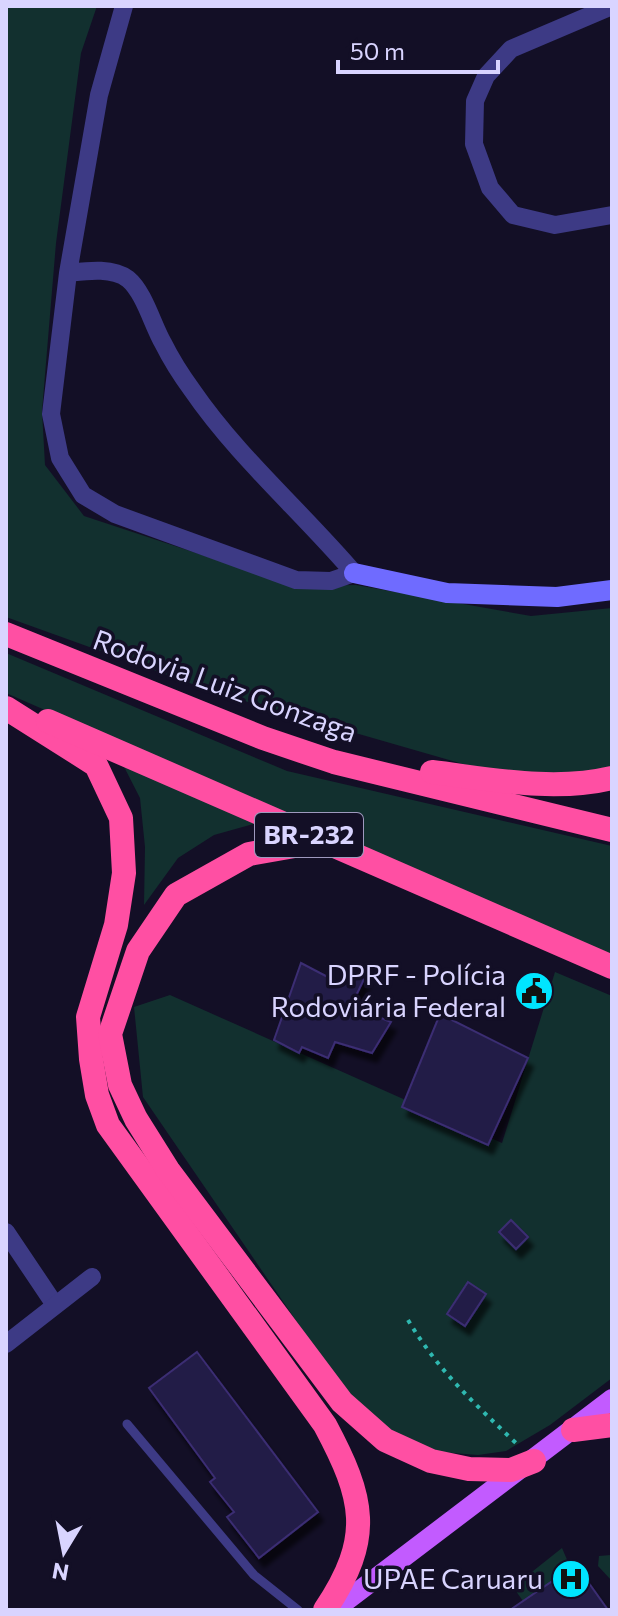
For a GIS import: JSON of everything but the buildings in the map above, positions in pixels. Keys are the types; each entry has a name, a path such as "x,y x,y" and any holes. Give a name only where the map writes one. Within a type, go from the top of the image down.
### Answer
{"highway":[{"name":"Rodovia Luiz Gonzaga","path":"6,634 263,738 334,762 612,830"},
{"name":"BR-232","path":"6,702 612,967"},
{"path":"6,708 96,765 121,818 124,873 116,925 88,1017 97,1095 108,1125 325,1425 348,1468 359,1507 359,1534 342,1586 325,1610"},
{"path":"334,762 527,783 592,783 612,778"},
{"path":"323,841 249,854 176,895 138,951 110,1034 120,1085 136,1119 168,1170 342,1402 385,1440 431,1461 469,1469 511,1470 534,1461"},
{"path":"573,1430 612,1425"}],"main road":[{"path":"334,1610 612,1399"}],"street":[{"path":"124,6 99,95 68,273 51,414 60,458 83,495 115,514 296,580 331,581 354,573 447,593 557,597 612,590"},
{"path":"612,6 511,49 486,76 475,101 474,144 490,188 513,215 555,225 612,215"},
{"path":"68,273 98,270 127,279 143,301 162,343 222,431 354,573"},
{"path":"6,1232 55,1305"},
{"path":"6,1344 92,1277"}],"lane":[{"path":"127,1424 254,1575 298,1610"}],"path":[{"path":"408,1320 438,1365 534,1461"}],"green space":[{"path":"6,6 97,6 81,53 56,243 42,411 45,465 84,516 296,586 356,585 531,616 612,608 612,767 546,777 470,766 220,694 6,617"},
{"path":"6,653 287,771 612,846 612,958 6,693"},
{"path":"118,755 260,822 214,835 178,858 144,905 145,847 140,798"},
{"path":"555,972 612,996 612,1378 550,1425 506,1451 478,1455 428,1451 382,1430 345,1392 143,1097 134,1007 170,995 502,1143"},
{"path":"562,1548 571,1569 523,1601 513,1587"},
{"path":"611,1555 612,1581 598,1566 599,1556"}],"place":[{"name":"DPRF - Polícia Rodoviária Federal","path":"534,991"},
{"name":"UPAE Caruaru","path":"571,1579"}]}
